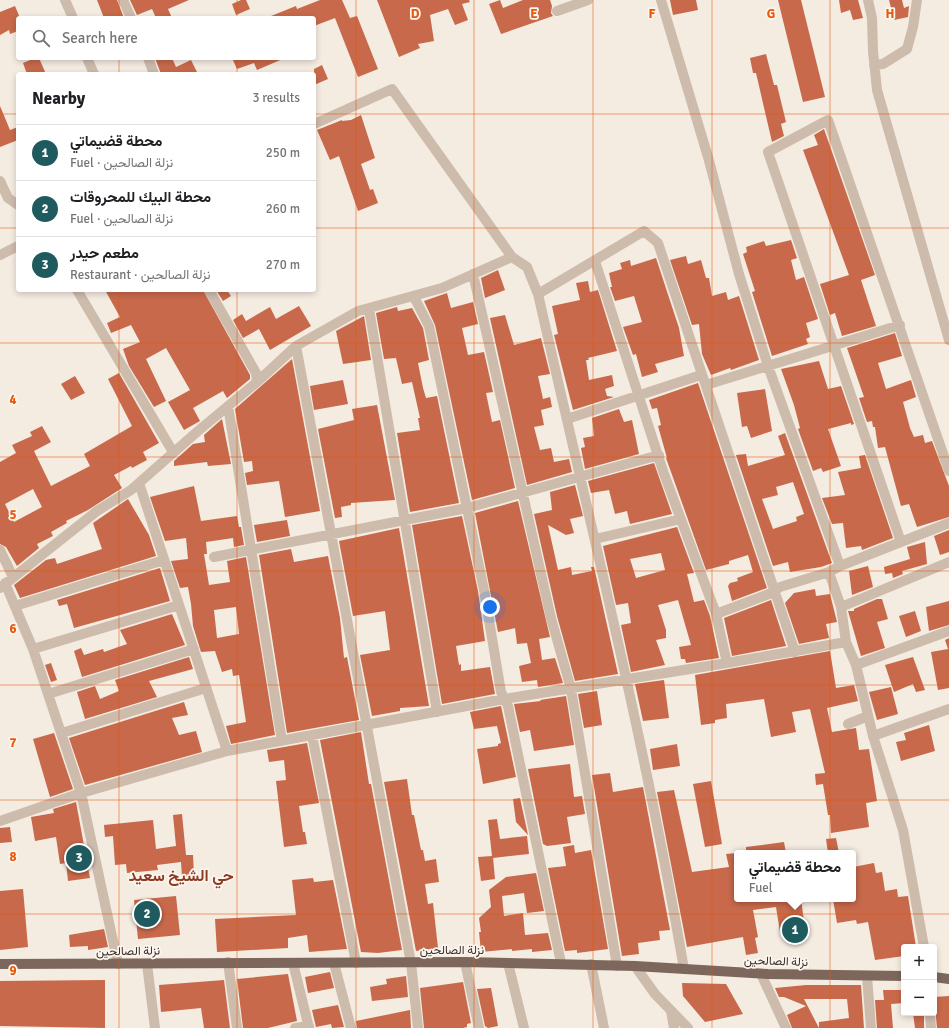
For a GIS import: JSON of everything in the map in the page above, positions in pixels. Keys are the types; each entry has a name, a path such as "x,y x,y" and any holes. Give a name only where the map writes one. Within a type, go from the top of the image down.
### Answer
{"main road":[{"name":"نزلة الصالحين","path":"0,964 147,964 228,962 561,963 684,968 761,974 901,976"},
{"path":"937,977 949,979"}],"street":[{"path":"65,0 72,16"},
{"path":"123,0 130,16"},
{"path":"557,11 588,0"},
{"path":"661,0 710,164 739,274 768,366 840,566"},
{"path":"868,0 872,18 874,65 877,90 949,340"},
{"path":"874,65 883,64 907,49 913,27 917,0"},
{"path":"88,60 93,72"},
{"path":"149,60 153,72"},
{"path":"316,123 392,89 512,257 527,267 538,294 627,678 684,968"},
{"path":"901,542 768,152 828,120 900,325 949,471"},
{"path":"0,181 8,198 16,203"},
{"path":"538,294 644,232 658,243 795,652"},
{"path":"0,255 16,247"},
{"path":"6,583 97,512 138,483 257,382 296,346 358,312 442,288 512,257"},
{"path":"595,261 638,394 681,519 716,614 727,664"},
{"path":"473,274 551,618 571,688 617,966"},
{"path":"78,292 173,452"},
{"path":"210,292 256,373 257,382"},
{"path":"414,297 429,326 484,590 501,692 509,714 561,963"},
{"path":"369,309 436,712"},
{"path":"706,385 900,325"},
{"path":"296,346 330,536 411,963 418,1028"},
{"path":"567,419 638,394 701,375"},
{"path":"228,406 282,741"},
{"path":"214,557 330,536 467,508 659,455"},
{"path":"138,483 227,751"},
{"path":"595,539 681,519"},
{"path":"716,614 774,592 780,587 829,572 840,566 949,523"},
{"path":"0,550 6,583 33,649 81,793 118,964"},
{"path":"15,606 164,560"},
{"path":"841,607 949,562"},
{"path":"829,572 841,607 846,642 856,665 873,736 903,830 923,944"},
{"path":"33,649 179,605"},
{"path":"856,665 949,631"},
{"path":"0,821 81,793 227,751 504,699 627,678 727,664 846,642"},
{"path":"48,694 194,649"},
{"path":"62,733 206,688"},
{"path":"873,736 949,709"},
{"path":"848,724 868,716"},
{"path":"312,735 356,963"},
{"path":"228,962 237,1028"},
{"path":"465,962 479,1028"},
{"path":"293,963 309,1027 295,1028"},
{"path":"334,963 351,1028"},
{"path":"147,964 155,1028"},
{"path":"508,964 524,1028"},
{"path":"591,964 604,1028"},
{"path":"635,966 655,994 688,1028"},
{"path":"761,974 786,1028"},
{"path":"867,976 871,1028"},
{"path":"671,1011 674,1028"},
{"path":"930,1016 931,1028"}],"building":[{"path":"97,0 117,0 123,16 103,16"},
{"path":"130,0 189,0 168,9 171,16 155,16 152,9 137,15"},
{"path":"241,0 246,0 250,9 236,15 232,4"},
{"path":"320,0 342,0 350,18 357,16 378,69 358,77 335,18 316,25 316,16 271,16 296,6 297,9"},
{"path":"377,0 469,0 470,2 462,4 468,20 455,25 448,9 430,15 434,41 418,44 420,48 399,57"},
{"path":"500,0 503,8 523,0 550,0 552,6 551,13 553,16 501,34 489,4"},
{"path":"670,0 696,0 698,10 673,15"},
{"path":"778,0 801,0 825,97 803,102"},
{"path":"839,0 858,0 863,18 853,20 850,10 841,13"},
{"path":"889,0 902,0 904,8 909,6 908,17 894,20"},
{"path":"15,6 19,16 16,16 16,32 10,34 9,30 0,35 0,12"},
{"path":"766,54 774,85 777,85 786,122 781,124 784,136 772,142 756,73 753,73 750,58"},
{"path":"30,60 40,60 45,72 26,72 23,63"},
{"path":"156,60 173,60 176,67 191,60 197,72 160,72"},
{"path":"233,60 280,60 257,70 254,63 237,69"},
{"path":"322,65 328,79 316,84 316,72 314,72 314,69"},
{"path":"0,106 10,130 16,128 16,141 0,147"},
{"path":"361,115 375,158 361,164 370,190 373,189 378,203 358,211 339,156 330,160 317,130 342,120 351,120"},
{"path":"824,129 875,275 861,280 876,326 842,336 835,313 830,315 820,284 849,275 803,150 818,145 814,135"},
{"path":"791,240 797,258 791,260 796,280 804,277 818,319 806,323 810,337 806,339 808,344 772,356 752,292 755,291 743,254 747,252 746,247 764,241 766,246"},
{"path":"686,256 688,264 701,260 706,278 709,278 712,296 726,292 728,300 739,296 759,360 711,375 702,354 699,324 692,325 670,260"},
{"path":"656,258 679,328 684,356 655,364 658,372 642,377 636,354 633,355 623,327 642,322 634,296 615,301 610,287 612,287 609,273 622,269 620,263 630,260 631,266"},
{"path":"498,270 505,290 485,298 481,278"},
{"path":"588,281 590,292 598,290 617,351 588,358 589,360 586,360 589,380 612,375 614,386 605,389 607,396 614,397 573,410 554,335 558,334 552,306 580,300 576,283"},
{"path":"106,292 204,292 250,375 250,379 227,398 223,391 193,408 200,421 184,430 168,402 190,390 166,348 146,359 166,401 154,407 129,366 123,349 140,342 131,325 111,333 107,323 120,317"},
{"path":"217,292 228,292 231,296 223,301"},
{"path":"447,293 451,308 473,302 478,324 462,328 468,355 484,352 493,392 486,393 492,422 500,420 515,488 472,500 435,325 424,301"},
{"path":"299,306 311,326 270,350 259,329 243,338 233,320 242,314 246,321 270,307 276,319"},
{"path":"397,307 398,311 412,308 423,328 429,360 418,363 423,388 426,398 437,396 459,503 410,512 397,433 420,430 418,418 420,418 412,382 402,384 396,358 384,359 376,313"},
{"path":"505,315 514,345 541,338 550,374 538,376 543,399 550,397 552,407 541,410 544,425 534,427 540,450 551,448 554,462 569,459 572,472 527,485 490,318"},
{"path":"364,316 371,360 343,364 336,331"},
{"path":"895,333 902,356 878,363 886,389 911,380 916,397 903,402 910,428 914,437 923,435 925,443 932,441 949,486 949,517 917,527 909,504 901,506 885,447 878,448 875,427 873,427 872,421 867,422 859,398 864,397 847,348"},
{"path":"292,359 320,511 285,517 279,481 247,485 245,473 253,471 252,461 244,462 235,409"},
{"path":"819,361 828,389 841,386 854,424 851,425 851,423 828,429 841,466 823,472 821,468 813,471 798,429 800,428 794,405 781,369"},
{"path":"119,373 159,443 143,452 147,460 114,475 122,488 88,510 66,521 67,523 51,532 53,536 37,544 39,548 17,566 6,547 0,544 0,462 16,453 12,445 32,436 30,432 42,426 51,442 34,451 51,486 90,466 84,454 132,426 108,379","holes":["33,489 42,507 14,522 5,504"]},
{"path":"75,376 85,393 71,400 61,384"},
{"path":"343,380 348,404 314,410 310,386"},
{"path":"698,383 767,588 732,601 728,586 730,583 738,581 737,578 753,572 748,555 729,561 729,564 706,570 666,458 658,426 661,425 657,408 652,409 649,400"},
{"path":"765,389 772,431 751,438 747,426 742,427 737,393"},
{"path":"377,405 395,500 351,503 351,505 341,507 342,517 335,518 318,429 354,420 352,409"},
{"path":"619,409 624,422 632,420 639,454 585,469 581,448 585,447 583,438 594,436 592,418"},
{"path":"222,419 231,464 208,466 207,462 174,466 174,461 193,444 205,442 204,435"},
{"path":"785,433 832,563 821,567 790,572 788,562 773,566 736,455 746,454 748,466 785,455 778,436","holes":["793,482 804,514 796,517 797,521 773,529 762,499 778,495 776,487"]},
{"path":"865,455 893,538 862,550 861,546 846,548 843,523 832,524 822,498 845,495 838,472 861,468 859,456"},
{"path":"654,463 672,514 630,524 627,511 615,514 609,490 591,493 588,481"},
{"path":"575,485 583,516 570,519 574,533 566,535 548,525 558,570 571,567 572,575 592,571 591,567 594,567 618,674 575,681 557,616 534,514 552,510 550,492"},
{"path":"194,486 201,521 237,516 239,527 241,527 244,545 234,547 233,538 206,542 207,554 204,554 209,585 230,582 227,561 246,557 275,735 231,744 226,726 246,722 239,675 233,676 232,669 222,672 215,651 201,652 193,626 188,587 180,588 171,561 188,559 186,538 165,541 150,497","holes":["236,607 239,634 217,638 214,610"]},
{"path":"128,499 149,535 156,556 20,598 14,585 46,560 55,558 57,564 102,549 93,523"},
{"path":"518,501 550,637 539,639 542,660 555,658 563,683 538,687 537,680 522,682 519,666 531,663 527,643 517,644 515,628 498,632 475,513"},
{"path":"462,516 478,591 485,641 456,646 459,665 461,664 461,671 490,667 495,694 442,704 412,525"},
{"path":"287,520 290,536 257,542 254,525"},
{"path":"677,527 694,573 687,574 694,602 704,600 710,616 719,658 686,663 685,659 681,659 679,647 691,645 678,600 658,605 666,630 666,638 656,640 665,665 631,672 621,625 631,623 628,603 616,605 603,546","holes":["661,553 665,570 636,578 630,559"]},
{"path":"399,528 429,706 400,708 400,711 372,716 360,655 390,650 385,611 353,616 339,541"},
{"path":"949,530 949,552 940,555 934,536"},
{"path":"925,542 927,564 902,571 903,574 893,578 892,573 885,574 884,567 910,559 907,547"},
{"path":"291,549 294,562 328,556 340,618 344,658 347,657 359,720 287,733 259,555"},
{"path":"868,566 873,587 852,595 849,571"},
{"path":"160,568 170,601 74,628 67,604 59,606 57,600"},
{"path":"815,589 816,596 830,594 837,622 826,624 829,638 799,644 785,603 794,593"},
{"path":"877,599 882,599 888,619 877,622 885,648 861,656 848,611 854,611 854,609"},
{"path":"771,600 786,646 732,656 724,618"},
{"path":"949,601 949,625 929,631 926,607"},
{"path":"915,611 921,631 906,637 899,616"},
{"path":"172,614 185,645 82,677 74,651 81,648 84,655 103,649 104,652 127,644 120,630"},
{"path":"949,638 949,688 938,690 931,652 948,649 945,640"},
{"path":"830,651 836,688 854,685 858,701 827,708 832,732 856,728 859,750 869,749 877,801 866,803 869,827 831,833 830,815 828,815 823,784 816,785 815,774 825,773 810,709 792,712 796,732 771,737 764,699 726,704 727,718 715,720 715,723 701,725 695,675"},
{"path":"189,657 193,669 149,681 157,697 85,719 77,692 95,686 100,699 119,691 115,680"},
{"path":"913,657 925,690 916,692 913,684 894,692 885,665"},
{"path":"51,663 57,680 51,682 45,665"},
{"path":"664,680 669,718 643,721 635,684"},
{"path":"891,687 898,714 877,720 869,692"},
{"path":"597,691 602,725 584,728 578,694"},
{"path":"566,696 574,745 534,751 530,730 520,732 514,704"},
{"path":"184,702 188,715 172,718 179,735 196,731 202,752 85,785 69,738"},
{"path":"501,706 516,777 483,784 477,749 498,746 498,744 501,743 497,726 474,729 470,712"},
{"path":"929,725 935,751 901,761 896,742 906,740 904,733"},
{"path":"361,732 369,784 371,784 402,950 378,953 361,952 320,740"},
{"path":"54,733 73,789 50,797 33,739"},
{"path":"307,743 319,803 299,806 303,832 305,832 307,844 284,847 276,781 286,780 284,760 269,762 267,750"},
{"path":"677,744 680,766 653,770 650,749"},
{"path":"570,764 574,797 582,796 585,814 567,817 571,843 547,846 543,844 528,769"},
{"path":"610,773 613,792 643,787 670,930 659,931 660,940 638,943 639,954 622,956 592,775"},
{"path":"407,779 412,815 414,815 421,850 423,850 425,861 436,859 439,882 425,884 428,904 433,903 438,948 416,951 384,782"},
{"path":"711,781 722,844 705,847 693,784"},
{"path":"674,790 692,872 729,867 726,854 734,853 734,902 801,902 805,929 780,932 776,907 753,910 758,937 755,938 758,953 746,955 743,937 687,947 657,792"},
{"path":"520,798 528,835 516,822 513,799"},
{"path":"76,802 90,878 68,881 66,863 60,864 56,837 35,841 31,817 54,813 53,809"},
{"path":"182,814 186,855 193,855 194,875 182,877 181,862 157,865 158,870 127,873 126,864 115,865 113,836 105,837 104,825 153,820 156,849 176,846 173,815"},
{"path":"497,819 500,839 527,836 529,854 493,858 495,879 481,881 478,857 492,856 488,820"},
{"path":"10,827 12,842 0,843 0,828"},
{"path":"836,838 838,850 828,850 826,839"},
{"path":"784,842 785,850 746,850 746,847"},
{"path":"574,845 575,853 591,850 608,949 577,953 577,950 565,951 548,868 566,866 563,847"},
{"path":"874,863 876,873 882,872 885,891 897,889 898,897 908,896 916,944 901,944 901,956 875,960 868,922 857,924 856,920 837,923 834,902 856,902 856,866"},
{"path":"536,873 544,911 527,913 524,893 502,896 504,916 523,913 525,935 548,933 552,950 532,952 532,949 512,951 512,949 481,952 479,918 491,907 489,890 506,877"},
{"path":"313,878 314,882 333,880 347,949 309,952 307,935 288,938 288,948 217,952 215,919 296,915 292,880"},
{"path":"23,889 28,947 0,950 0,891"},
{"path":"176,896 180,935 138,939 134,900"},
{"path":"104,929 108,947 88,950 88,946 70,947 69,935"},
{"path":"330,972 334,988 308,993 305,977"},
{"path":"288,974 297,1021 268,1028 243,1028 237,979"},
{"path":"406,976 408,997 372,1001 370,987 387,984 386,979"},
{"path":"105,980 105,1028 0,1026 0,981"},
{"path":"224,980 230,1028 204,1028 201,1008 161,1012 159,985"},
{"path":"463,982 471,1023 467,1024 467,1027 463,1028 424,1028 420,988"},
{"path":"682,983 726,984 743,1014 705,1022 683,996"},
{"path":"806,985 861,985 864,1028 819,1028 792,1028 787,1015 806,1006 784,997 779,997 775,988","holes":["804,999 847,999 849,1018 819,1022 819,1028"]},
{"path":"491,988 498,1026 488,1028 485,1026 477,989"},
{"path":"883,990 901,990 901,1003 891,1004 893,1028 877,1028 875,1000 884,1000"},
{"path":"949,996 949,1028 937,1028 937,997"},
{"path":"338,1005 344,1027 332,1028 331,1024 316,1027 312,1010"},
{"path":"410,1010 411,1028 357,1028 356,1021"},
{"path":"913,1016 924,1016 924,1028 915,1028"}],"place":[{"name":"مطعم حيدر","path":"79,858"},
{"name":"محطة البيك للمحروقات","path":"147,914"},
{"name":"محطة قضيماتي","path":"795,930"}],"district":[{"name":"حي الشيخ سعيد","path":"181,875"}]}
